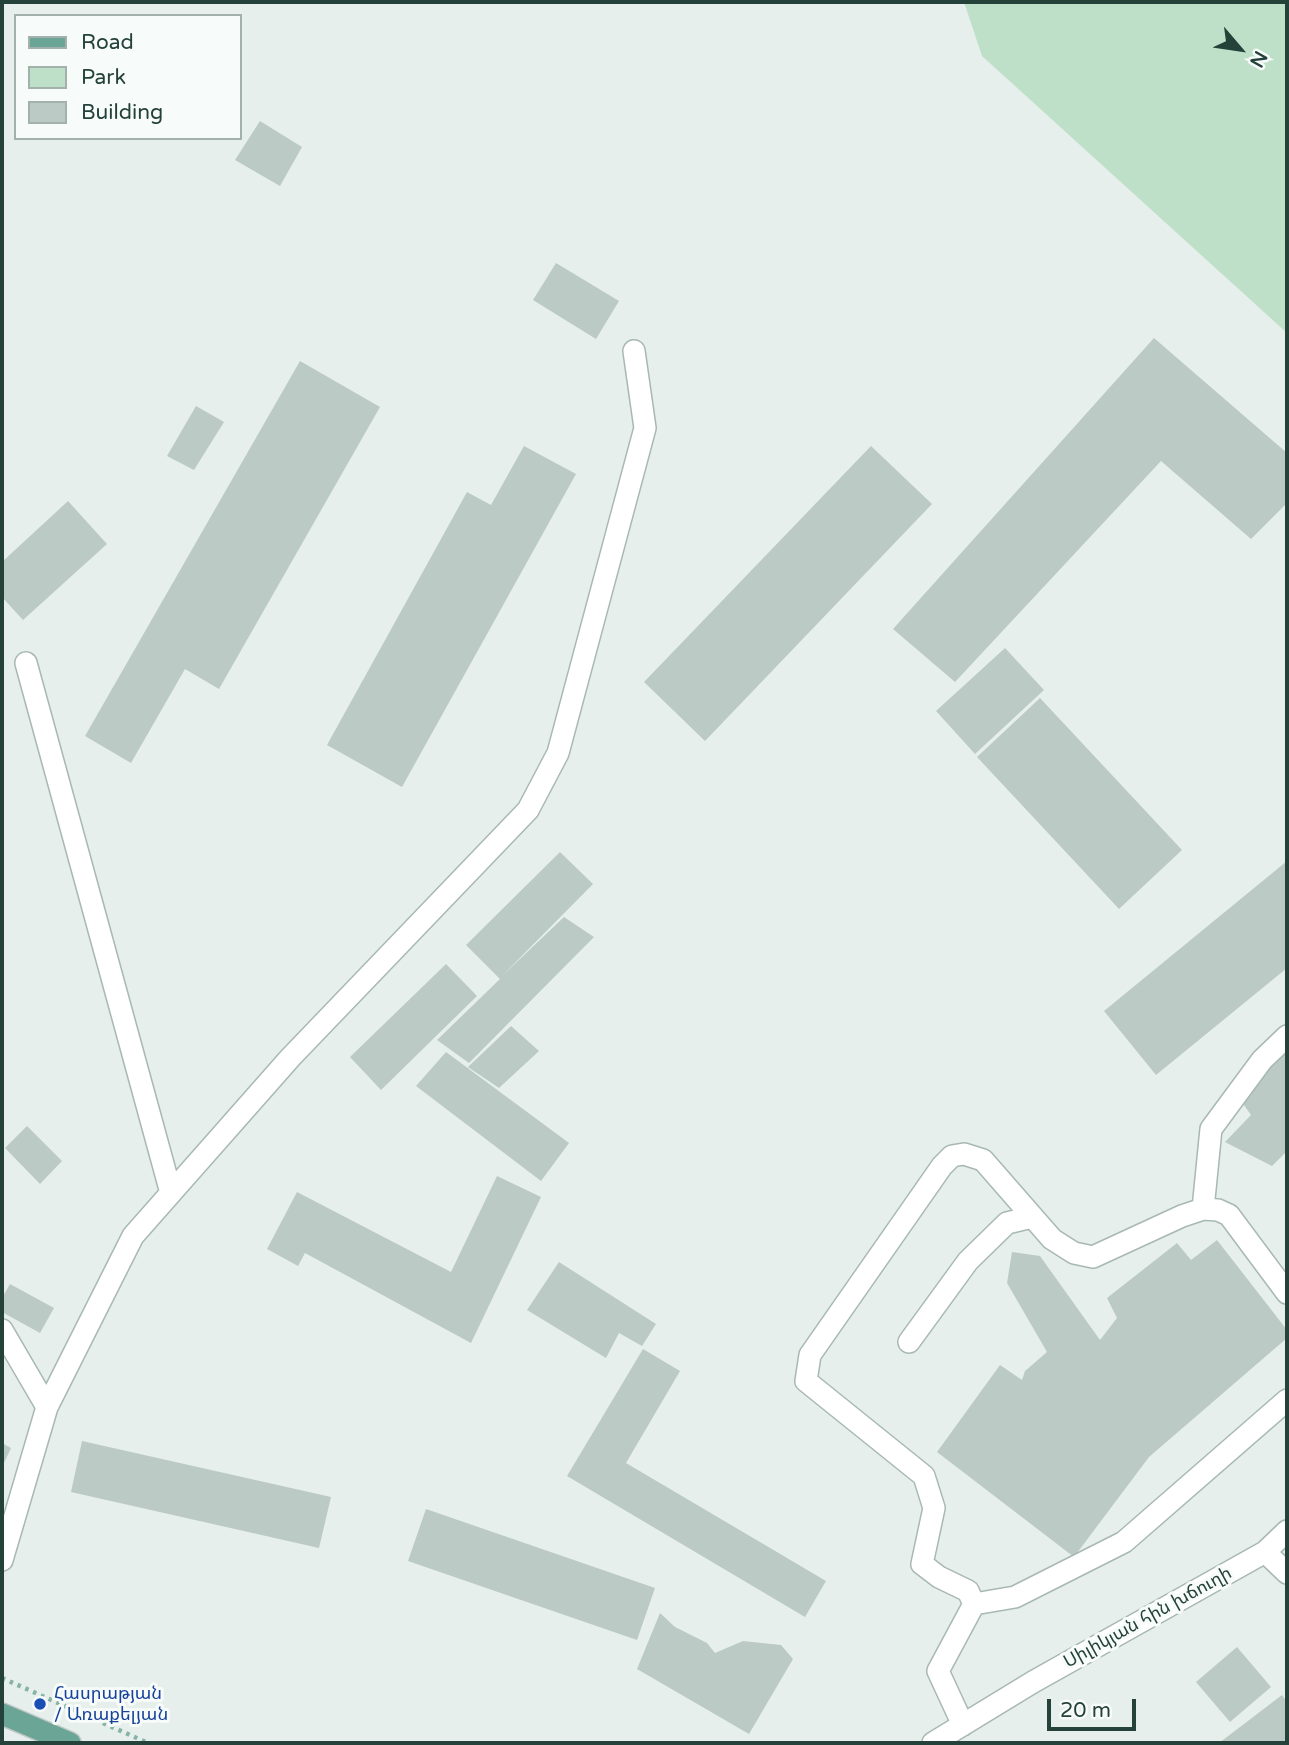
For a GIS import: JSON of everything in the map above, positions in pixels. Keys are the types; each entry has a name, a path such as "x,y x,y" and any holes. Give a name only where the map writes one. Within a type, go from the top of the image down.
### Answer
{"main road":[{"path":"2,1714 70,1743"}],"street":[{"path":"2,1559 47,1408 133,1236 300,1048 528,810 558,753 645,428 634,351"},
{"path":"26,663 171,1193"},
{"path":"1203,1209 1211,1129 1262,1060 1287,1035"},
{"path":"974,1604 968,1591 939,1577 922,1564 933,1508 924,1476 806,1381 810,1355 942,1166 953,1156 964,1154 983,1160 1052,1238 1074,1253 1093,1258 1181,1216 1203,1209 1218,1210 1229,1215 1287,1293"},
{"path":"909,1342 968,1261 1007,1223 1032,1217"},
{"path":"2,1330 47,1408"},
{"path":"974,1604 1015,1597 1124,1542 1287,1400"},
{"name":"Սիլիկյան հին խճուղի","path":"951,1736 1033,1682 1265,1552 1287,1531"},
{"path":"1265,1552 1287,1573"},
{"path":"951,1736 938,1671 974,1604"}],"path":[{"path":"2,1678 148,1743"}],"green space":[{"path":"964,2 1287,2 1287,333 982,56"}],"building":[{"path":"260,121 302,147 280,186 235,160"},
{"path":"556,263 619,301 596,339 533,300"},
{"path":"1154,338 1287,453 1287,503 1251,539 1161,461 955,682 893,629"},
{"path":"300,361 380,407 219,689 185,669 131,763 85,736"},
{"path":"196,406 224,422 194,470 167,456"},
{"path":"524,446 576,474 402,787 327,745 467,492 491,505"},
{"path":"871,446 932,504 705,741 644,682"},
{"path":"68,501 107,544 23,620 2,597 2,562"},
{"path":"1005,648 1044,690 975,754 936,711"},
{"path":"1040,698 1182,850 1119,909 977,757"},
{"path":"560,852 593,884 502,976 564,917 594,937 469,1063 437,1040 500,979 466,945"},
{"path":"1287,861 1287,968 1156,1075 1104,1011"},
{"path":"446,964 477,996 381,1090 350,1057"},
{"path":"511,1026 539,1051 499,1088 468,1067"},
{"path":"1287,1049 1287,1151 1272,1166 1225,1142 1251,1115 1239,1098"},
{"path":"446,1052 569,1143 541,1181 416,1086"},
{"path":"27,1126 62,1161 40,1184 5,1148"},
{"path":"497,1176 541,1197 471,1343 305,1253 298,1266 267,1249 297,1192 451,1272"},
{"path":"1217,1240 1287,1330 1287,1338 1149,1457 1074,1557 937,1452 1000,1365 1022,1380 1025,1371 1047,1352 1007,1283 1012,1252 1040,1256 1100,1340 1117,1318 1107,1298 1177,1243 1191,1260"},
{"path":"559,1262 656,1324 642,1346 619,1333 606,1358 527,1310"},
{"path":"10,1284 54,1308 40,1333 2,1312 2,1298"},
{"path":"643,1349 680,1371 626,1463 826,1581 805,1617 567,1476"},
{"path":"82,1441 331,1497 319,1548 71,1492"},
{"path":"2,1443 11,1448 2,1467"},
{"path":"426,1509 655,1588 637,1640 408,1561"},
{"path":"660,1613 675,1627 707,1643 715,1653 743,1641 781,1645 793,1659 749,1734 637,1669"},
{"path":"1237,1647 1271,1687 1230,1722 1196,1682"},
{"path":"1282,1695 1287,1702 1287,1743 1219,1743"}],"place":[{"name":"Հասրաթյան / Առաքելյան","path":"40,1704"}]}
